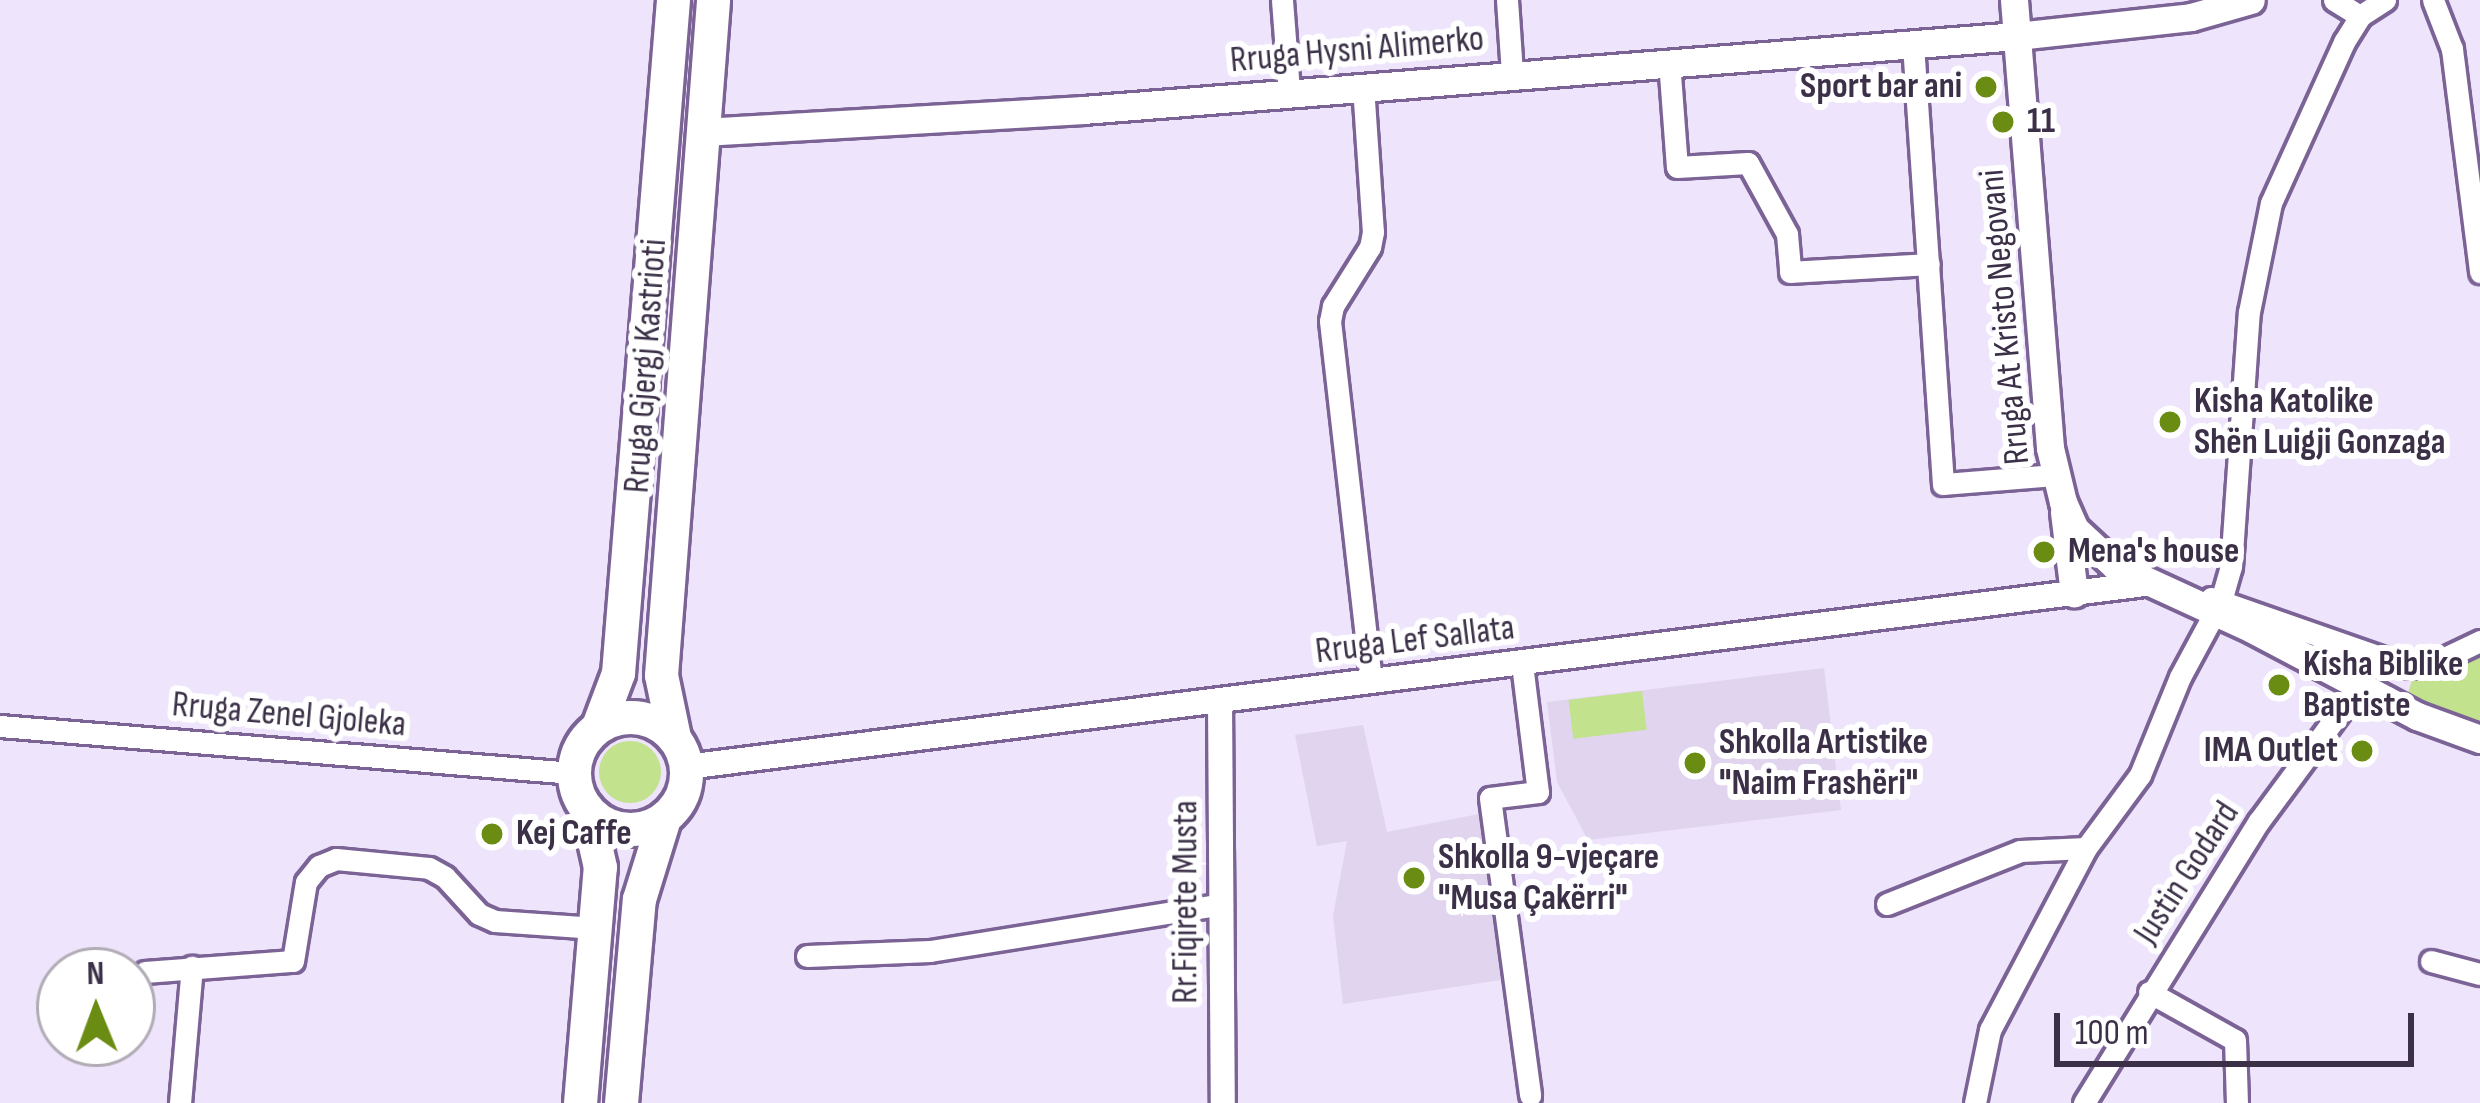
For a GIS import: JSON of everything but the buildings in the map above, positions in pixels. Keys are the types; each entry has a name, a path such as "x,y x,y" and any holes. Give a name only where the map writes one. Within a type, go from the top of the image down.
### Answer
{"main road":[{"name":"Rruga Gjergj Kastrioti","path":"598,726 618,673 673,0"},
{"name":"Rruga Gjergj Kastrioti","path":"680,752 661,675 713,0"},
{"name":"Rruga At Kristo Negovani","path":"2014,0 2059,489 2092,548 2152,583 2218,606 2359,687 2480,739"},
{"name":"Rruga Hysni Alimerko","path":"703,132 1083,110 2017,37 2191,16 2251,0"},
{"path":"2059,489 2074,593"},
{"path":"580,1103 600,867 573,773 576,754 598,726 613,718 646,718 680,752 683,790 664,818 639,899 620,1103"},
{"path":"587,810 624,829 664,818"}],"street":[{"path":"1282,0 1289,92"},
{"path":"1507,0 1512,73"},
{"path":"2334,0 2360,16"},
{"path":"1975,1103 1990,1030 2086,848 2140,776 2180,677 2218,606 2236,524 2242,385 2259,251 2287,166 2360,16 2385,0"},
{"path":"2433,0 2452,49 2480,272"},
{"path":"1913,44 1943,484 2059,489"},
{"path":"1669,62 1677,167 1748,163 1787,234 1790,272 1929,264"},
{"path":"1364,86 1373,232 1370,247 1333,306 1330,321 1371,682"},
{"name":"Rruga Lef Sallata","path":"680,752 1220,700 2152,583"},
{"name":"Rruga At Kristo Negovani","path":"2218,606 2409,668 2454,655 2480,640"},
{"path":"1522,664 1538,792 1490,798 1530,1095"},
{"name":"Justin Godard","path":"2084,1103 2259,821 2359,687"},
{"name":"Rr.Fiqirete Musta","path":"1220,700 1223,1103"},
{"name":"Rruga Zenel Gjoleka","path":"0,726 573,773"},
{"path":"1887,904 2020,851 2086,848"},
{"path":"156,971 293,961 306,882 319,866 336,859 429,868 446,877 479,914 495,921 596,928"},
{"path":"807,956 930,951 1222,904"},
{"path":"2431,961 2480,974"},
{"path":"179,1103 192,967"},
{"path":"2149,992 2235,1040 2236,1103"}],"shaded area":[{"name":"Shkolla Artistike \"Naim Frashëri\"","path":"1824,668 1841,810 1588,840 1557,782 1547,702"},
{"name":"Shkolla 9-vjeçare \"Musa Çakërri\"","path":"1363,725 1387,832 1479,814 1501,980 1343,1004 1333,916 1347,841 1317,846 1295,735"}],"green space":[{"path":"2480,647 2480,726 2407,696 2415,671"},
{"path":"1642,691 1647,730 1573,739 1569,700"},
{"path":"630,741 652,750 661,772 652,794 630,803 608,794 599,772 608,750"}],"place":[{"name":"Sport bar ani","path":"1986,87"},
{"name":"11","path":"2003,122"},
{"name":"Kisha Katolike Shën Luigji Gonzaga","path":"2170,422"},
{"name":"Mena's house","path":"2044,552"},
{"name":"Kisha Biblike Baptiste","path":"2279,685"},
{"name":"IMA Outlet","path":"2362,751"},
{"name":"Shkolla Artistike \"Naim Frashëri\"","path":"1695,763"},
{"name":"Kej Caffe","path":"492,834"},
{"name":"Shkolla 9-vjeçare \"Musa Çakërri\"","path":"1414,878"}]}
